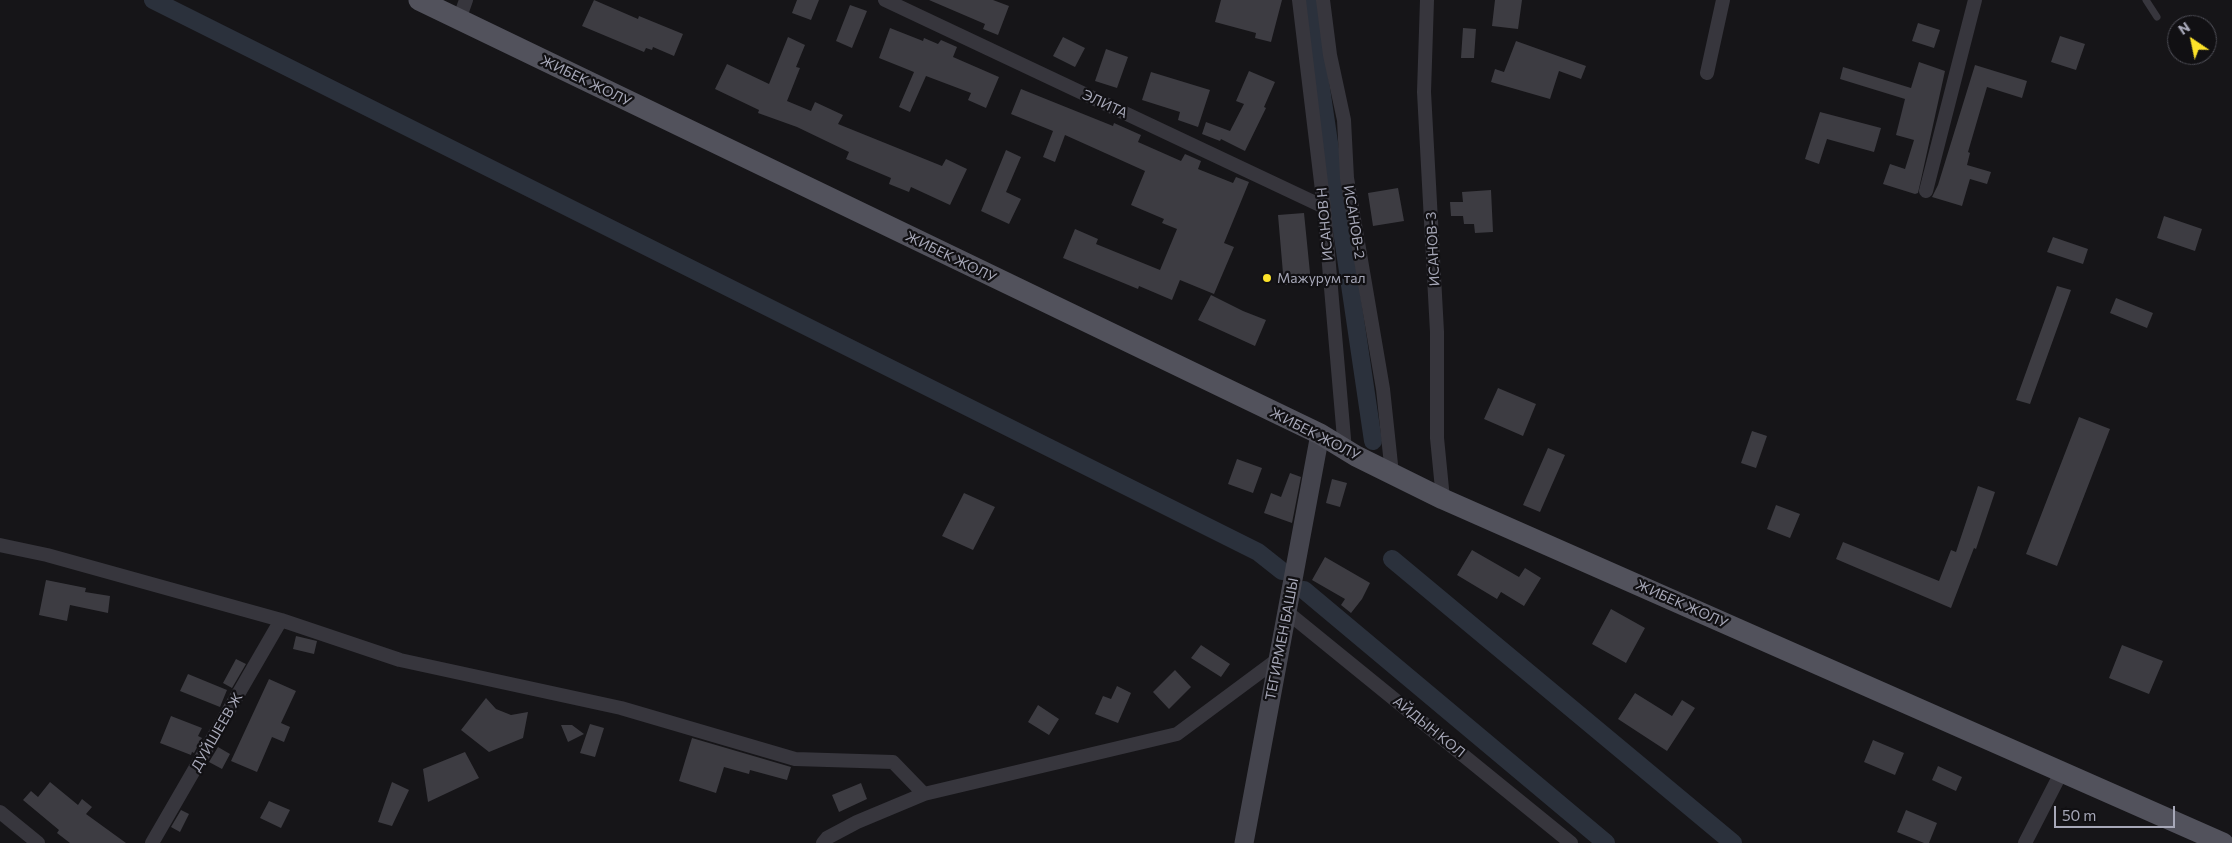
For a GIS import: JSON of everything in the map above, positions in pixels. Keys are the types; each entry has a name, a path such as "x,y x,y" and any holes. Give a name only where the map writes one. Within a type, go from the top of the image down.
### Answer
{"main road":[{"name":"ЖИБЕК ЖОЛУ","path":"419,0 462,10 1320,434 1345,450 1443,498 2223,843"}],"street":[{"name":"ЭЛИТА","path":"885,0 1324,207"},
{"name":"ИСАНОВ Н","path":"1299,0 1324,207 1345,450"},
{"name":"ИСАНОВ-2","path":"1323,0 1330,55 1344,120 1347,178 1376,344 1392,474"},
{"name":"ИСАНОВ-3","path":"1427,0 1424,92 1437,332 1437,438 1443,498"},
{"path":"1707,73 1723,0"},
{"path":"1926,191 1975,0"},
{"name":"ТЕГИРМЕН БАШЫ","path":"1244,843 1320,434"},
{"path":"0,545 281,620 400,660 621,708 795,760 892,762 924,794"},
{"name":"АЙДЫН КОЛ","path":"1287,612 1571,843"},
{"name":"ДУЙШЕЕВ Ж","path":"152,843 281,620"},
{"path":"823,843 827,838 857,822 924,794 1177,734 1278,659"},
{"path":"2025,843 2062,771"},
{"path":"0,812 38,843"}],"lane":[{"path":"2146,0 2157,17"}],"building":[{"path":"594,0 638,19 639,16 683,34 674,56 653,47 652,50 646,48 644,52 582,26"},
{"path":"797,0 819,0 811,20 792,13"},
{"path":"929,0 993,0 1009,6 998,35 983,29 985,24"},
{"path":"1221,0 1282,0 1271,42 1255,38 1256,33 1215,22"},
{"path":"1495,0 1522,0 1518,29 1492,26"},
{"path":"850,5 867,11 852,48 836,41"},
{"path":"1918,23 1940,30 1934,48 1912,41"},
{"path":"890,28 923,41 924,38 938,44 941,40 957,47 953,57 999,77 986,108 968,100 971,93 926,76 910,112 899,107 914,72 879,58"},
{"path":"1463,28 1476,29 1474,58 1461,58"},
{"path":"2060,36 2085,44 2076,70 2051,62"},
{"path":"788,37 805,45 796,67 800,68 787,101 811,111 815,102 843,115 838,124 942,166 946,159 967,169 950,205 911,187 909,192 889,184 891,178 846,159 849,152 797,127 758,113 759,110 715,89 727,64 769,84"},
{"path":"1063,37 1085,48 1075,67 1053,56"},
{"path":"1516,41 1586,66 1581,79 1559,71 1550,99 1491,82 1495,69 1504,72"},
{"path":"1106,49 1128,57 1117,88 1095,81"},
{"path":"1919,62 1945,71 1918,193 1915,194 1883,184 1890,164 1905,169 1914,140 1896,135 1905,99 1840,79 1843,67 1911,88"},
{"path":"1975,65 2027,81 2022,98 1987,87 1968,152 1970,153 1967,165 1991,172 1987,184 1970,179 1962,206 1932,197 1938,185"},
{"path":"1249,71 1275,82 1264,107 1266,108 1245,151 1221,139 1220,141 1202,134 1206,122 1230,131 1244,104 1236,101"},
{"path":"1151,72 1210,90 1198,127 1178,120 1180,112 1142,100"},
{"path":"1021,89 1113,126 1114,123 1141,135 1138,142 1181,161 1185,154 1201,161 1198,169 1233,183 1236,177 1249,182 1224,243 1234,247 1214,294 1180,280 1172,300 1139,286 1138,289 1063,258 1075,229 1098,239 1096,244 1160,270 1177,229 1162,223 1164,219 1131,205 1145,171 1065,135 1055,162 1043,157 1053,131 1011,114"},
{"path":"1820,112 1881,128 1874,152 1827,139 1819,164 1805,159"},
{"path":"1006,150 1021,157 1006,192 1021,199 1009,224 981,211"},
{"path":"1398,188 1404,221 1373,226 1368,193"},
{"path":"1491,190 1493,232 1475,233 1474,224 1464,224 1463,216 1451,216 1450,202 1463,202 1462,192"},
{"path":"1304,213 1311,283 1284,285 1278,215"},
{"path":"2164,216 2202,229 2195,251 2157,238"},
{"path":"2053,237 2088,249 2083,264 2047,252"},
{"path":"2057,286 2071,290 2030,404 2016,400"},
{"path":"1211,295 1266,320 1255,346 1198,320"},
{"path":"2116,298 2153,313 2147,328 2110,313"},
{"path":"1498,388 1536,404 1523,436 1484,419"},
{"path":"2079,417 2110,429 2057,566 2026,554"},
{"path":"1752,431 1767,436 1756,468 1741,463"},
{"path":"1548,448 1565,455 1540,512 1523,505"},
{"path":"1237,459 1262,468 1253,493 1228,484"},
{"path":"1290,473 1301,477 1292,523 1264,513 1271,493 1281,497"},
{"path":"1332,479 1347,483 1340,507 1326,503"},
{"path":"1978,486 1995,492 1976,549 1974,548 1951,608 1836,559 1843,542 1939,581 1951,550 1956,552"},
{"path":"964,493 995,507 973,550 942,536"},
{"path":"1776,505 1800,514 1790,538 1767,529"},
{"path":"1472,550 1519,577 1525,568 1541,578 1524,606 1501,592 1497,599 1457,575"},
{"path":"1325,557 1370,583 1362,599 1351,613 1341,605 1345,599 1312,580"},
{"path":"46,580 86,588 85,592 110,596 108,613 70,605 67,621 39,615"},
{"path":"1611,609 1645,628 1626,663 1592,644"},
{"path":"296,636 317,641 314,654 293,649"},
{"path":"1201,645 1230,664 1221,677 1191,658"},
{"path":"2122,645 2163,661 2149,694 2109,678"},
{"path":"236,659 246,664 232,688 223,683"},
{"path":"1175,670 1191,687 1169,709 1153,692"},
{"path":"188,674 227,690 220,707 180,691"},
{"path":"269,679 296,691 281,723 290,727 284,742 272,737 257,772 231,761"},
{"path":"1117,686 1131,693 1118,723 1095,714 1103,696 1111,699"},
{"path":"1635,693 1672,716 1682,700 1695,708 1667,751 1618,719"},
{"path":"486,698 496,709 511,715 528,712 523,738 489,752 461,730"},
{"path":"1038,705 1059,719 1049,735 1028,722"},
{"path":"171,716 202,728 198,736 202,738 191,755 160,743"},
{"path":"590,724 604,728 595,757 580,753"},
{"path":"561,725 572,725 584,734 568,742"},
{"path":"692,738 791,767 787,780 750,770 749,774 724,767 716,793 679,781"},
{"path":"1873,740 1904,753 1895,775 1864,762"},
{"path":"218,747 230,754 222,769 209,762"},
{"path":"465,752 479,778 428,802 423,769"},
{"path":"1938,766 1962,777 1956,791 1932,780"},
{"path":"50,782 78,805 82,799 92,807 86,814 126,843 70,843 57,833 59,830 23,800 31,791 38,797"},
{"path":"392,782 409,790 392,826 378,822"},
{"path":"861,783 867,799 839,812 832,795"},
{"path":"269,801 290,810 281,828 260,818"},
{"path":"181,810 189,814 180,832 171,827"},
{"path":"1906,810 1937,823 1929,843 1924,843 1897,832"}],"waterway":[{"path":"153,0 1258,552 1282,571"},
{"path":"1308,0 1373,441"},
{"path":"1392,559 1733,843"},
{"path":"1304,590 1606,843"}],"place":[{"name":"Мажурум тал","path":"1267,278"}]}
